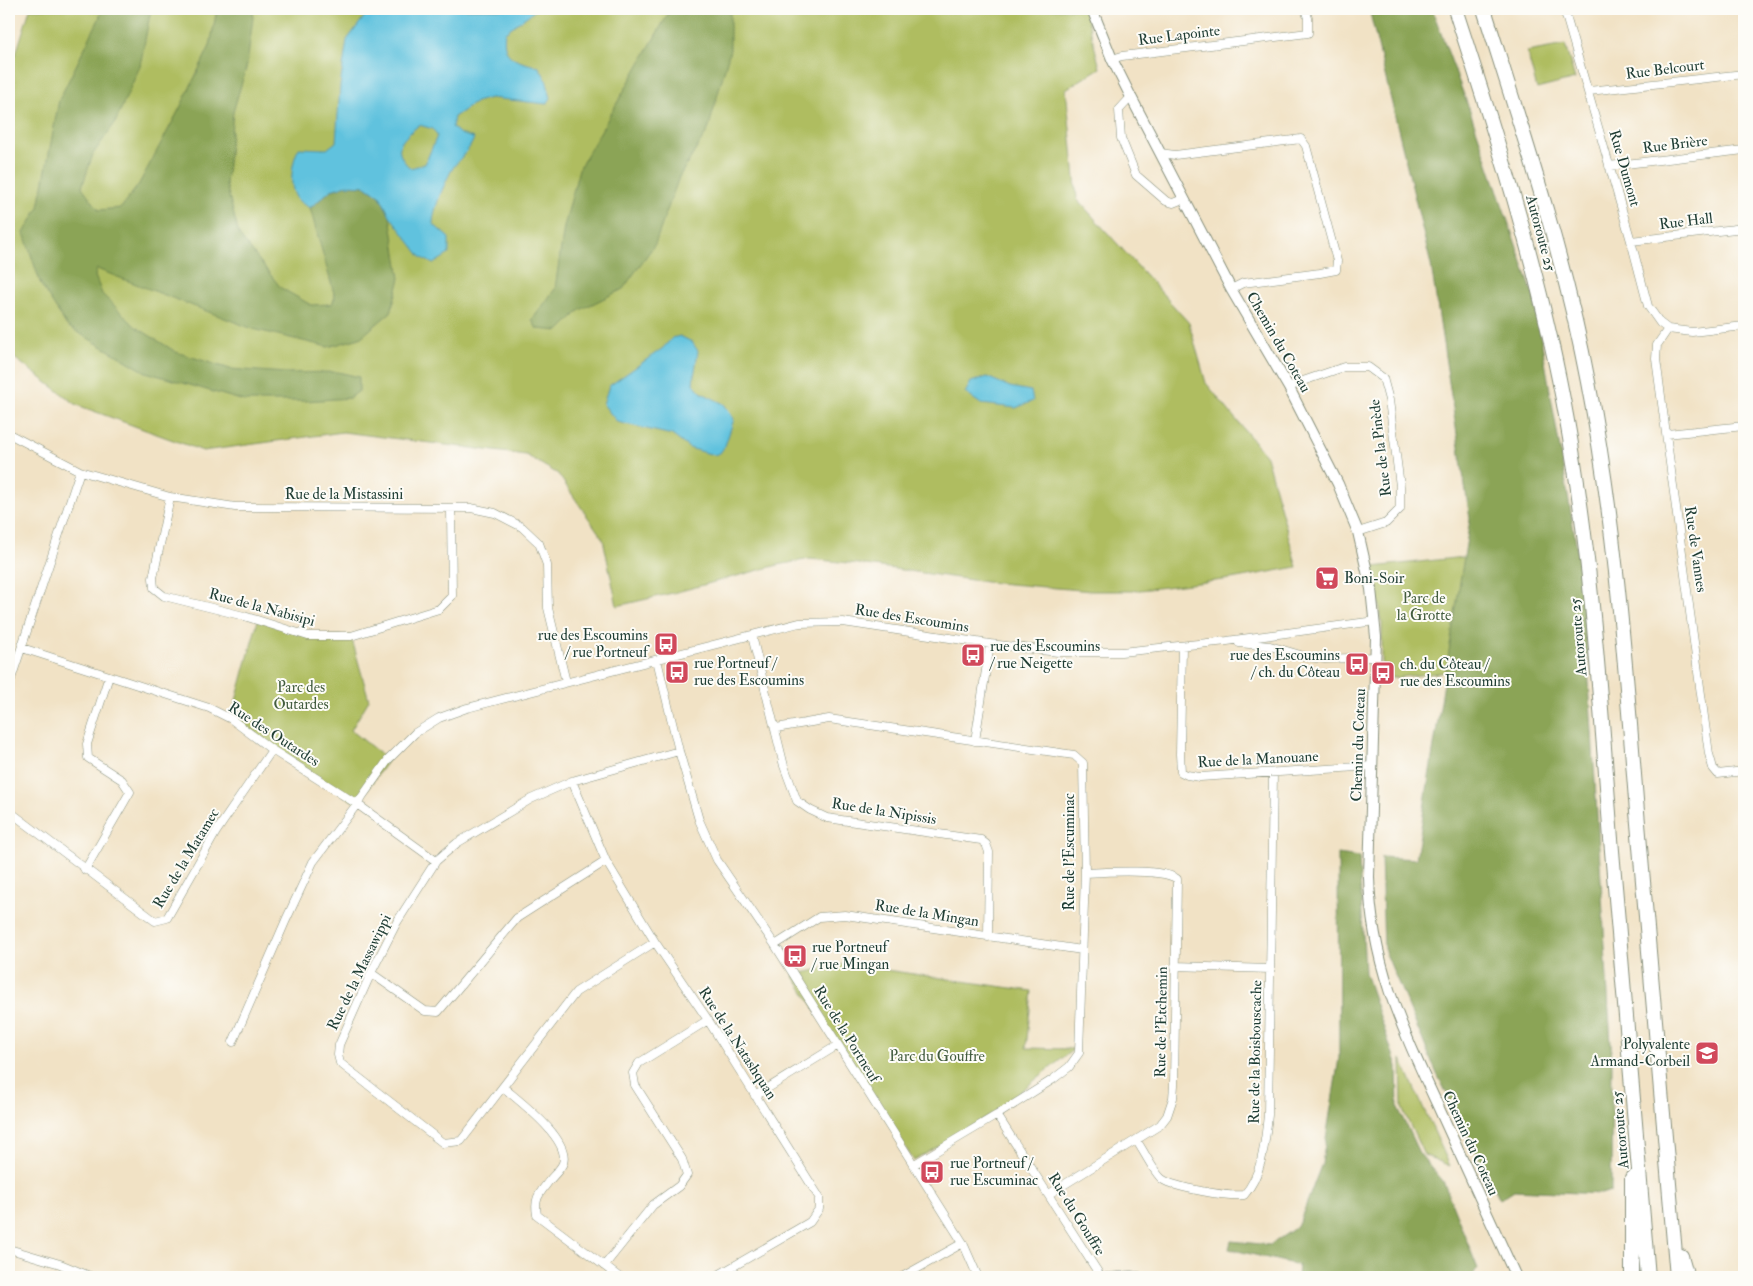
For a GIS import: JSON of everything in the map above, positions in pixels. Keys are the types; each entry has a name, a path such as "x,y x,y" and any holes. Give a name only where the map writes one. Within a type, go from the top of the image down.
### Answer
{"highway":[{"name":"Autoroute 25","path":"1455,9 1496,134 1527,240 1554,353 1572,449 1584,533 1595,638 1648,1277"},
{"name":"Autoroute 25","path":"1484,9 1537,175 1560,257 1583,358 1603,469 1619,602 1676,1277"},
{"path":"1488,9 1495,44"},
{"path":"1631,1072 1632,1277"},
{"path":"1672,1226 1687,1277"}],"street":[{"name":"Chemin du Coteau","path":"1092,9 1112,59 1131,97 1231,289 1288,388 1338,484 1358,532 1369,579 1375,621 1376,657 1370,887 1375,936 1382,969 1404,1031 1516,1277"},
{"name":"Rue Lapointe","path":"1112,59 1122,56 1308,33 1308,18 1305,9"},
{"name":"Rue Dumont","path":"1564,9 1589,91 1648,306 1660,323 1668,329"},
{"name":"Rue Belcourt","path":"1589,91 1744,74"},
{"path":"1131,97 1120,110 1121,138 1136,176 1166,201 1173,203 1183,199"},
{"path":"1160,153 1175,156 1301,139 1306,146 1337,261 1336,270 1243,283 1231,289"},
{"name":"Rue Brière","path":"1609,166 1744,150"},
{"name":"Rue Hall","path":"1631,241 1744,228"},
{"path":"1668,329 1692,332 1744,326"},
{"name":"Rue de Vannes","path":"1668,329 1657,345 1656,359 1709,754 1713,768 1718,774 1744,771"},
{"name":"Rue de la Pinède","path":"1288,388 1297,383 1344,367 1368,367 1383,378 1389,400 1394,438 1400,486 1400,509 1386,523 1358,532"},
{"path":"1667,434 1744,426"},
{"name":"Rue de la Mistassini","path":"9,434 80,471 170,498 236,507 472,508 495,513 522,527 539,544 546,565 548,608 566,682"},
{"path":"9,685 80,471"},
{"name":"Rue de la Nabisipi","path":"170,498 153,578 154,588 164,596 244,616 308,636 351,636 439,609 452,596 451,508"},
{"name":"Rue des Escoumins","path":"233,1042 313,862 388,760 415,732 439,718 467,708 799,623 843,622 1058,652 1121,652 1227,641 1375,621"},
{"name":"Rue de la Nipissis","path":"752,636 784,766 797,801 827,818 981,840 986,844 990,852 988,936"},
{"name":"Rue des Escoumins","path":"1227,641 1270,646 1307,657 1325,659 1376,657"},
{"path":"975,740 990,644"},
{"name":"Rue de la Manouane","path":"1182,646 1181,772 1200,777 1273,774 1373,766"},
{"name":"Rue des Outardes","path":"22,648 208,708 231,719 272,750 357,804 436,861"},
{"name":"Rue de la Portneuf","path":"657,660 679,751 699,820 717,860 775,946 963,1243 978,1277"},
{"path":"85,870 130,792 122,780 88,758 86,744 108,676"},
{"name":"Rue de l'Escuminac","path":"776,728 830,719 1074,755 1083,763 1085,872 1079,1053 1069,1067 997,1115 913,1165"},
{"name":"Rue de la Matamec","path":"9,811 155,921 168,918 216,832 272,750"},
{"name":"Rue de la Massawippi","path":"655,942 576,992 461,1141 443,1143 340,1063 338,1055 339,1045 371,973 397,922 436,861 457,843 522,804 572,781 679,751"},
{"name":"Rue de la Boisbouscache","path":"1136,1140 1156,1174 1169,1182 1235,1196 1244,1195 1251,1187 1265,1146 1268,1115 1273,774"},
{"name":"Rue de la Natashquan","path":"572,781 606,861 655,942 708,1020 819,1198 819,1209 810,1222 715,1277"},
{"path":"371,973 426,1011 438,1012 517,918 606,861"},
{"name":"Rue de l'Etchemin","path":"1049,1194 1160,1125 1167,1116 1172,1098 1175,1055 1177,879 1173,876 1159,874 1085,872"},
{"name":"Rue de la Mingan","path":"775,946 819,917 845,915 1082,950"},
{"path":"1175,966 1270,968"},
{"path":"604,1266 653,1205 679,1186 686,1174 682,1159 636,1085 633,1072 639,1063 708,1020"},
{"path":"755,1096 838,1045"},
{"path":"503,1087 545,1124 561,1145 563,1163 537,1196 535,1205 537,1215 619,1277"},
{"name":"Rue du Gouffre","path":"997,1115 1101,1277"},
{"path":"902,1277 963,1243"},
{"path":"9,1249 60,1264 92,1277"},
{"path":"1106,1277 1131,1275 1145,1277"}],"green space":[{"path":"30,9 1085,9 1100,68 1066,89 1077,199 1189,323 1206,383 1266,456 1297,567 1231,579 1132,591 1092,591 986,582 810,559 778,565 617,606 603,539 558,474 526,455 343,432 203,451 77,405 9,354 9,76"},
{"path":"102,9 151,9 140,66 115,123 93,154 82,187 99,210 121,208 139,184 180,108 210,46 217,9 254,9 247,65 233,112 226,184 239,235 281,288 311,305 332,304 335,297 310,208 331,190 347,185 366,186 380,196 390,216 400,278 391,312 360,338 328,347 253,329 97,269 95,276 102,294 136,327 176,352 230,369 285,373 338,372 359,377 359,391 350,398 305,401 244,401 146,372 67,326 41,285 24,233 39,207 59,100 99,19"},
{"path":"671,9 730,9 730,50 708,130 679,177 655,244 623,289 580,310 559,331 537,329 532,320 555,289 564,227 579,169"},
{"path":"1369,9 1432,9 1471,114 1534,297 1583,584 1612,1061 1611,1191 1601,1194 1514,1190 1500,1199 1437,1074 1384,949 1381,857 1416,859 1470,519 1431,265"},
{"path":"1565,45 1575,79 1537,89 1527,52"},
{"name":"Parc de la Grotte","path":"1473,556 1458,671 1382,679 1382,622 1373,567"},
{"name":"Parc des Outardes","path":"258,620 308,636 351,636 369,700 351,730 388,760 357,804 231,719"},
{"path":"1338,854 1359,857 1365,973 1397,1066 1398,1108 1419,1153 1443,1181 1478,1269 1471,1277 1297,1277 1298,1265 1229,1249 1231,1241 1270,1245 1295,1228 1300,1221 1322,1163 1339,1058"},
{"name":"Parc du Gouffre","path":"844,964 1032,991 1026,1048 1074,1049 996,1111 914,1161 793,975"},
{"path":"1401,1059 1450,1166 1424,1155 1402,1108"}],"water":[{"path":"370,9 537,9 505,32 505,48 508,54 517,60 539,67 546,79 551,98 547,104 490,98 476,102 454,117 452,127 460,134 474,138 470,147 451,171 437,204 433,224 449,238 449,254 433,264 421,257 390,216 380,196 366,186 347,185 331,190 310,208 300,202 295,196 292,175 294,160 299,148 327,149 336,142 340,86 347,40","holes":["419,125 433,129 437,136 425,164 410,168 401,155 400,150 403,140"]},
{"path":"680,336 692,342 698,351 693,383 702,393 724,404 734,419 725,446 720,453 714,455 689,448 672,435 617,422 603,404 609,386 663,348 672,338"},
{"path":"987,377 1010,387 1031,391 1033,401 1016,408 981,404 965,393 971,382"}],"place":[{"name":"Boni-Soir","path":"1327,578"},
{"name":"rue des Escoumins / rue Portneuf","path":"666,644"},
{"name":"rue des Escoumins / rue Neigette","path":"973,655"},
{"name":"rue des Escoumins / ch. du Côteau","path":"1357,664"},
{"name":"rue Portneuf / rue des Escoumins","path":"677,672"},
{"name":"ch. du Côteau / rue des Escoumins","path":"1383,673"},
{"name":"rue Portneuf / rue Mingan","path":"795,956"},
{"name":"Polyvalente Armand-Corbeil","path":"1707,1053"},
{"name":"rue Portneuf / rue Escuminac","path":"932,1172"}]}
